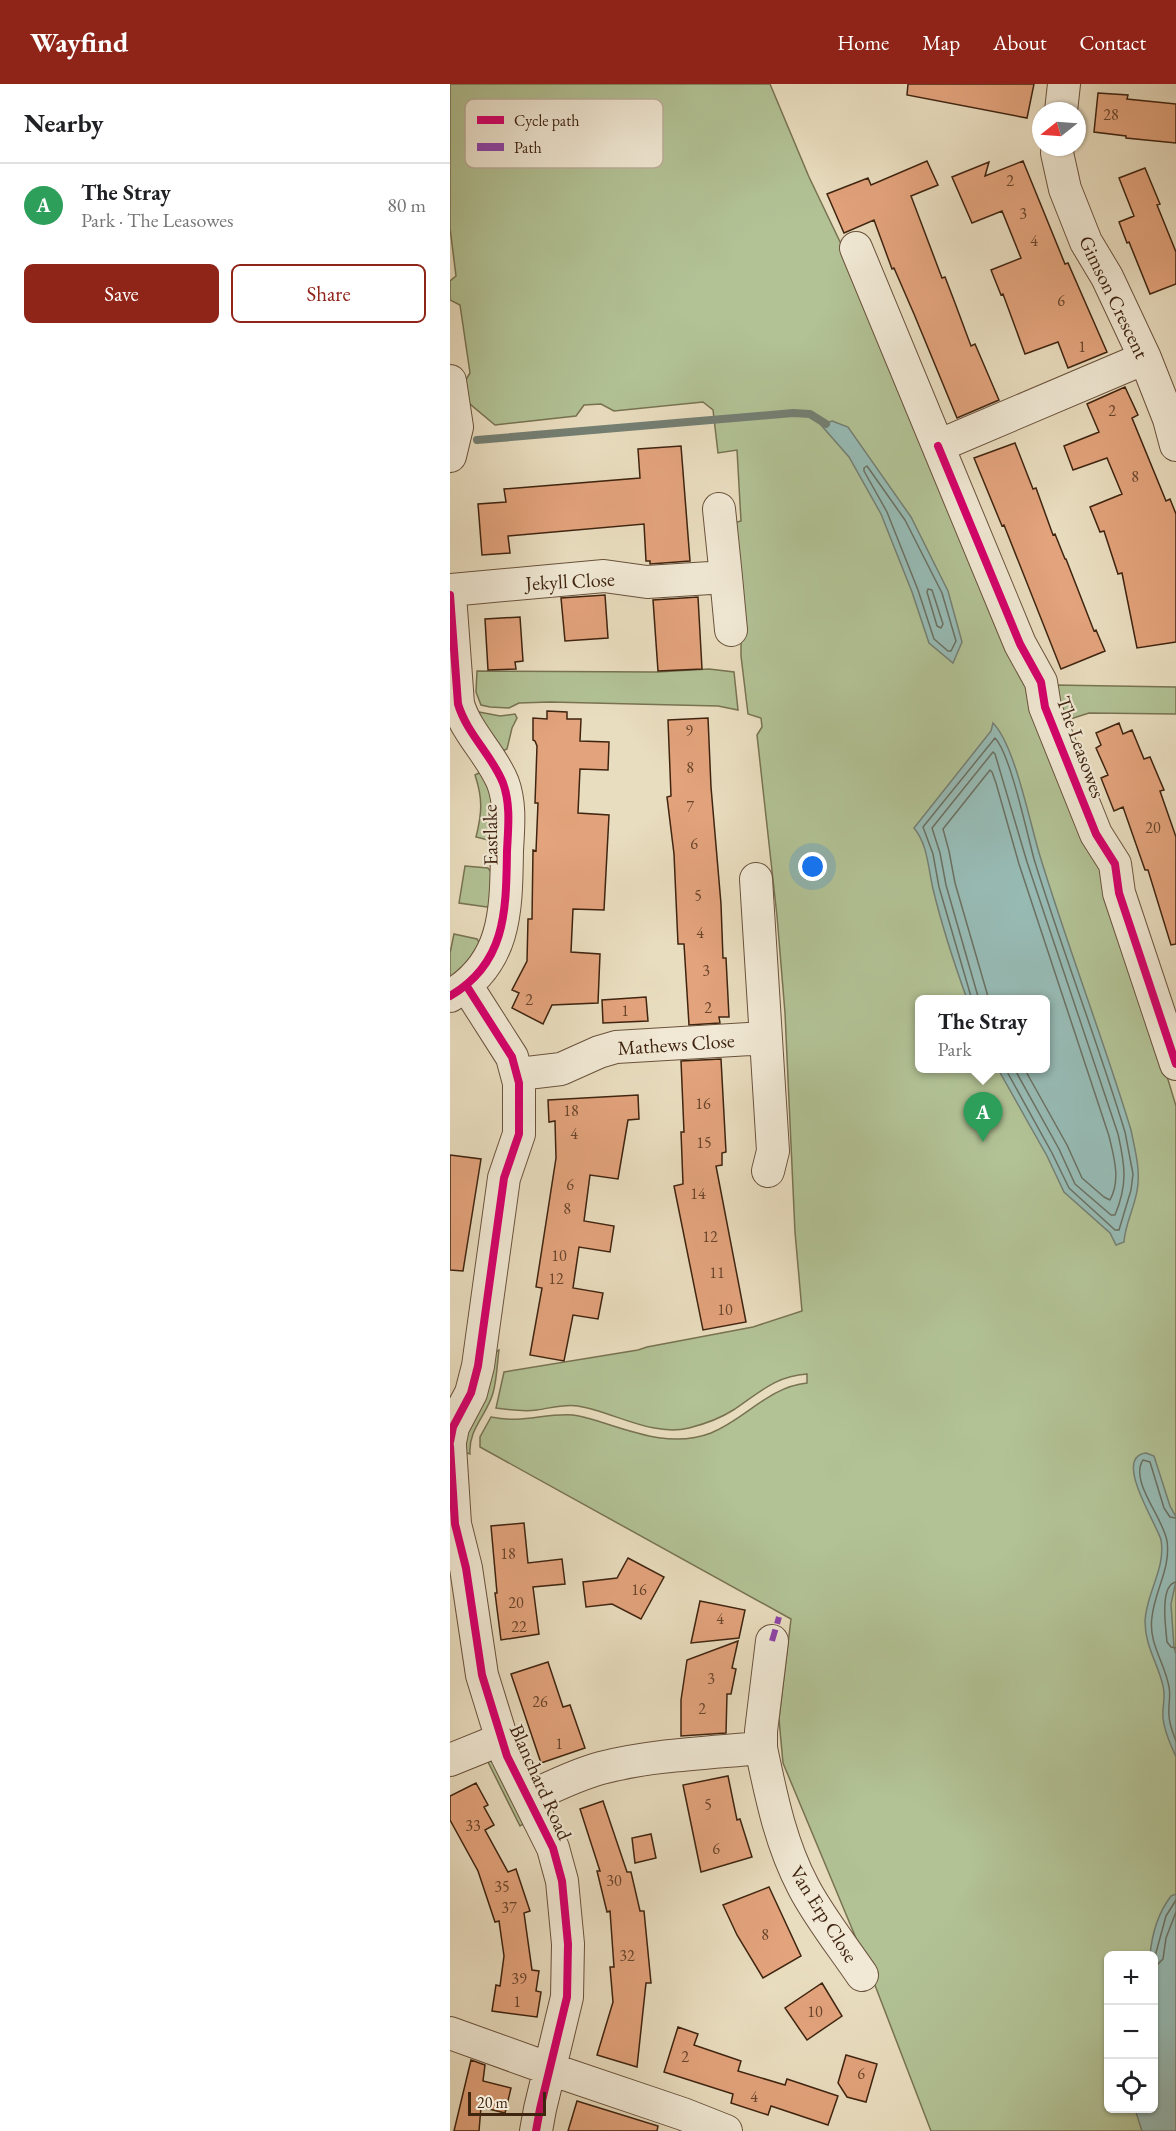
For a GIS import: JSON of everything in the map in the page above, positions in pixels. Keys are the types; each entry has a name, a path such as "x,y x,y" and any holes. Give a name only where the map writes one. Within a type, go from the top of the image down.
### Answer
{"street":[{"path":"1062,102 1064,84"},
{"name":"Gimson Crescent","path":"1058,156 1065,189 1086,242 1107,277 1144,358 1169,419 1176,445"},
{"name":"The Leasowes","path":"856,248 1020,644 1041,682 1045,707 1096,834 1115,864 1119,893 1176,1065"},
{"path":"938,446 1144,358"},
{"path":"450,381 457,428 450,456"},
{"path":"719,509 731,630"},
{"name":"Jekyll Close","path":"450,590 604,576 647,582 726,577"},
{"name":"Eastlake","path":"450,595 458,704 461,715 502,781 507,799 508,820 503,924 493,952 458,990"},
{"path":"756,879 773,1150 768,1172"},
{"name":"Blanchard Road","path":"458,990 509,1052 519,1074 519,1134 504,1178 478,1366 471,1393 453,1427 450,1444 456,1532 466,1568 479,1664 514,1771 557,1858 562,1881 568,1944 567,1998 536,2131"},
{"name":"Mathews Close","path":"519,1074 561,1069 616,1047 766,1038"},
{"name":"Van Erp Close","path":"772,1641 761,1748 778,1827 799,1878 862,1974"},
{"path":"450,1760 502,1739"},
{"path":"528,1798 564,1781 601,1768 645,1760 761,1748"},
{"path":"450,2032 726,2131"}],"green space":[{"path":"450,84 770,84 809,177 854,271 1099,851 1176,1106 1176,2131 931,2131 868,1967 783,1763 779,1719 791,1619 480,1447 480,1437 491,1417 523,1419 573,1415 657,1437 684,1439 697,1437 724,1427 780,1391 807,1383 807,1374 777,1381 730,1412 713,1420 675,1430 647,1427 578,1406 527,1411 496,1408 504,1372 638,1350 753,1327 802,1311 795,1232 785,1013 757,735 762,727 761,718 748,714 730,524 741,521 737,450 718,453 713,410 703,402 614,411 601,404 584,405 576,416 495,425 464,399 462,386 470,373 460,305 450,300 450,281 456,276 450,228"},
{"path":"709,669 734,672 738,710 718,706 550,702 519,703 509,708 490,707 481,705 476,692 477,671 657,672"},
{"path":"1053,685 1176,687 1176,714 1089,713 1064,721"},
{"path":"479,712 500,716 515,714 517,718 507,749 498,753 473,714"},
{"path":"483,771 495,798 492,839 488,840 476,837 481,806 475,775"},
{"path":"465,866 488,868 494,876 490,905 487,907 459,903"},
{"path":"454,934 477,939 481,946 450,983 450,953"},
{"path":"499,1350 493,1393 472,1437 470,1454 461,1451 489,1353"},
{"path":"487,1760 493,1762 527,1822 520,1826"}],"water":[{"path":"832,421 848,427 911,517 948,591 962,642 953,663 929,643 912,592 881,514 849,457 821,425"},
{"path":"993,723 1001,734 1015,766 1040,856 1131,1130 1137,1160 1138,1183 1124,1242 1116,1245 1110,1233 1064,1192 1047,1156 1000,1073 1050,1073 1050,995 966,995 940,917 925,849 914,828 991,731"},
{"path":"1146,1453 1154,1456 1170,1506 1176,1517 1176,1581 1171,1604 1176,1654 1176,1757 1165,1728 1164,1690 1149,1647 1145,1621 1162,1551 1158,1532 1139,1492 1133,1466 1137,1457"},
{"path":"1176,1894 1176,2131 1142,2131 1136,2113 1158,2113 1158,1951 1150,1951 1156,1924 1171,1896"}],"building":[{"path":"908,84 1034,84 1027,118 907,95"},
{"path":"1098,93 1128,95 1127,99 1176,104 1176,143 1094,132"},
{"path":"927,161 938,185 911,196 971,346 975,344 999,400 957,418 894,268 892,269 874,220 844,233 827,194 868,178 871,185"},
{"path":"1023,161 1065,264 1068,263 1107,352 1068,368 1058,342 1025,354 1003,294 1001,295 991,270 1021,258 1002,211 972,223 952,177 989,162 985,176"},
{"path":"1145,168 1176,252 1176,284 1150,294 1119,222 1134,216 1119,178"},
{"path":"1125,387 1138,415 1132,418 1166,501 1170,499 1176,514 1176,642 1137,648 1122,573 1118,574 1104,531 1100,532 1090,507 1122,494 1107,458 1073,470 1064,446 1099,432 1087,404"},
{"path":"1015,443 1033,489 1036,488 1053,535 1055,534 1066,559 1094,631 1096,630 1105,651 1061,669 1004,525 1002,526 974,458"},
{"path":"681,446 690,561 650,564 650,561 646,561 644,524 508,536 510,553 482,555 478,504 506,502 504,489 640,478 638,449"},
{"path":"605,595 608,638 565,641 561,598"},
{"path":"698,597 702,669 658,671 653,600"},
{"path":"520,617 523,661 515,662 516,669 488,670 485,619"},
{"path":"547,711 567,712 567,719 581,719 580,741 609,742 608,770 580,769 578,813 609,815 604,910 573,909 571,952 600,954 598,1003 552,1005 543,1024 512,1008 519,993 512,990 527,961 528,919 532,919 533,850 536,851 538,803 535,803 537,746 533,740 533,718 547,719"},
{"path":"708,718 723,958 726,958 729,1017 719,1017 720,1023 689,1025 684,944 678,944 674,854 667,797 671,796 668,720"},
{"path":"1119,723 1123,734 1132,730 1144,759 1150,757 1164,790 1160,791 1176,837 1176,944 1171,945 1148,870 1145,870 1123,807 1114,811 1101,778 1108,775 1096,748 1101,745 1096,733"},
{"path":"646,997 648,1021 603,1023 602,1000"},
{"path":"721,1059 726,1152 722,1153 722,1165 716,1166 746,1322 703,1330 674,1186 683,1184 681,1132 684,1132 681,1061"},
{"path":"638,1095 639,1119 628,1120 618,1179 590,1175 584,1221 614,1226 610,1252 579,1247 573,1288 603,1293 598,1319 573,1315 564,1361 530,1355 542,1288 536,1287 556,1158 555,1121 549,1122 548,1100"},
{"path":"450,1155 481,1159 463,1271 450,1270"},
{"path":"524,1523 528,1563 562,1559 565,1584 533,1587 539,1634 501,1640 495,1593 497,1593 491,1526"},
{"path":"628,1558 664,1577 641,1619 612,1604 586,1607 583,1582 617,1578"},
{"path":"700,1601 745,1610 739,1638 691,1643"},
{"path":"738,1641 732,1668 736,1669 731,1694 727,1694 726,1733 681,1736 681,1700 687,1660"},
{"path":"548,1662 563,1707 570,1705 585,1748 541,1763 511,1674"},
{"path":"728,1776 737,1820 740,1819 752,1857 701,1872 683,1785"},
{"path":"476,1783 488,1805 484,1807 494,1825 485,1830 508,1872 516,1869 530,1911 524,1913 532,1970 539,1971 536,1991 541,1992 537,2017 492,2011 496,1985 500,1986 504,1956 499,1921 495,1922 478,1871 450,1820 450,1796"},
{"path":"603,1801 627,1872 631,1872 640,1911 644,1911 651,1983 646,1983 637,2067 597,2055 613,2002 610,1967 614,1967 610,1911 607,1912 597,1871 600,1871 580,1809"},
{"path":"651,1834 656,1858 635,1863 632,1838"},
{"path":"769,1887 801,1956 763,1978 737,1935 723,1905"},
{"path":"822,1983 842,2016 807,2040 785,2008"},
{"path":"678,2027 698,2034 694,2045 741,2061 738,2071 785,2085 787,2079 838,2096 828,2125 771,2106 768,2115 731,2103 733,2094 664,2072"},
{"path":"846,2055 877,2064 866,2102 847,2097 838,2083"},
{"path":"471,2060 485,2065 483,2081 511,2088 505,2113 481,2107 479,2131 454,2131"},
{"path":"577,2101 658,2126 657,2131 568,2131"}],"waterway":[{"path":"477,440 793,413 810,414 826,424"}],"marked path":[{"path":"772,1641 779,1617"}],"cycle path":[{"path":"938,446 1020,644 1041,682 1045,707 1096,834 1115,864 1119,893 1176,1064"},
{"path":"450,595 458,704 467,725 493,763 503,783 508,817 506,893 500,933 483,968 469,983 450,996"},
{"path":"450,1442 453,1427 471,1393 478,1366 504,1178 519,1134 519,1083 512,1057 466,985"},
{"path":"450,1446 455,1524 466,1568 482,1675 507,1756 553,1848 562,1881 568,1944 567,1997 536,2131"}],"place":[{"name":"The Stray","path":"983,1142"}]}
